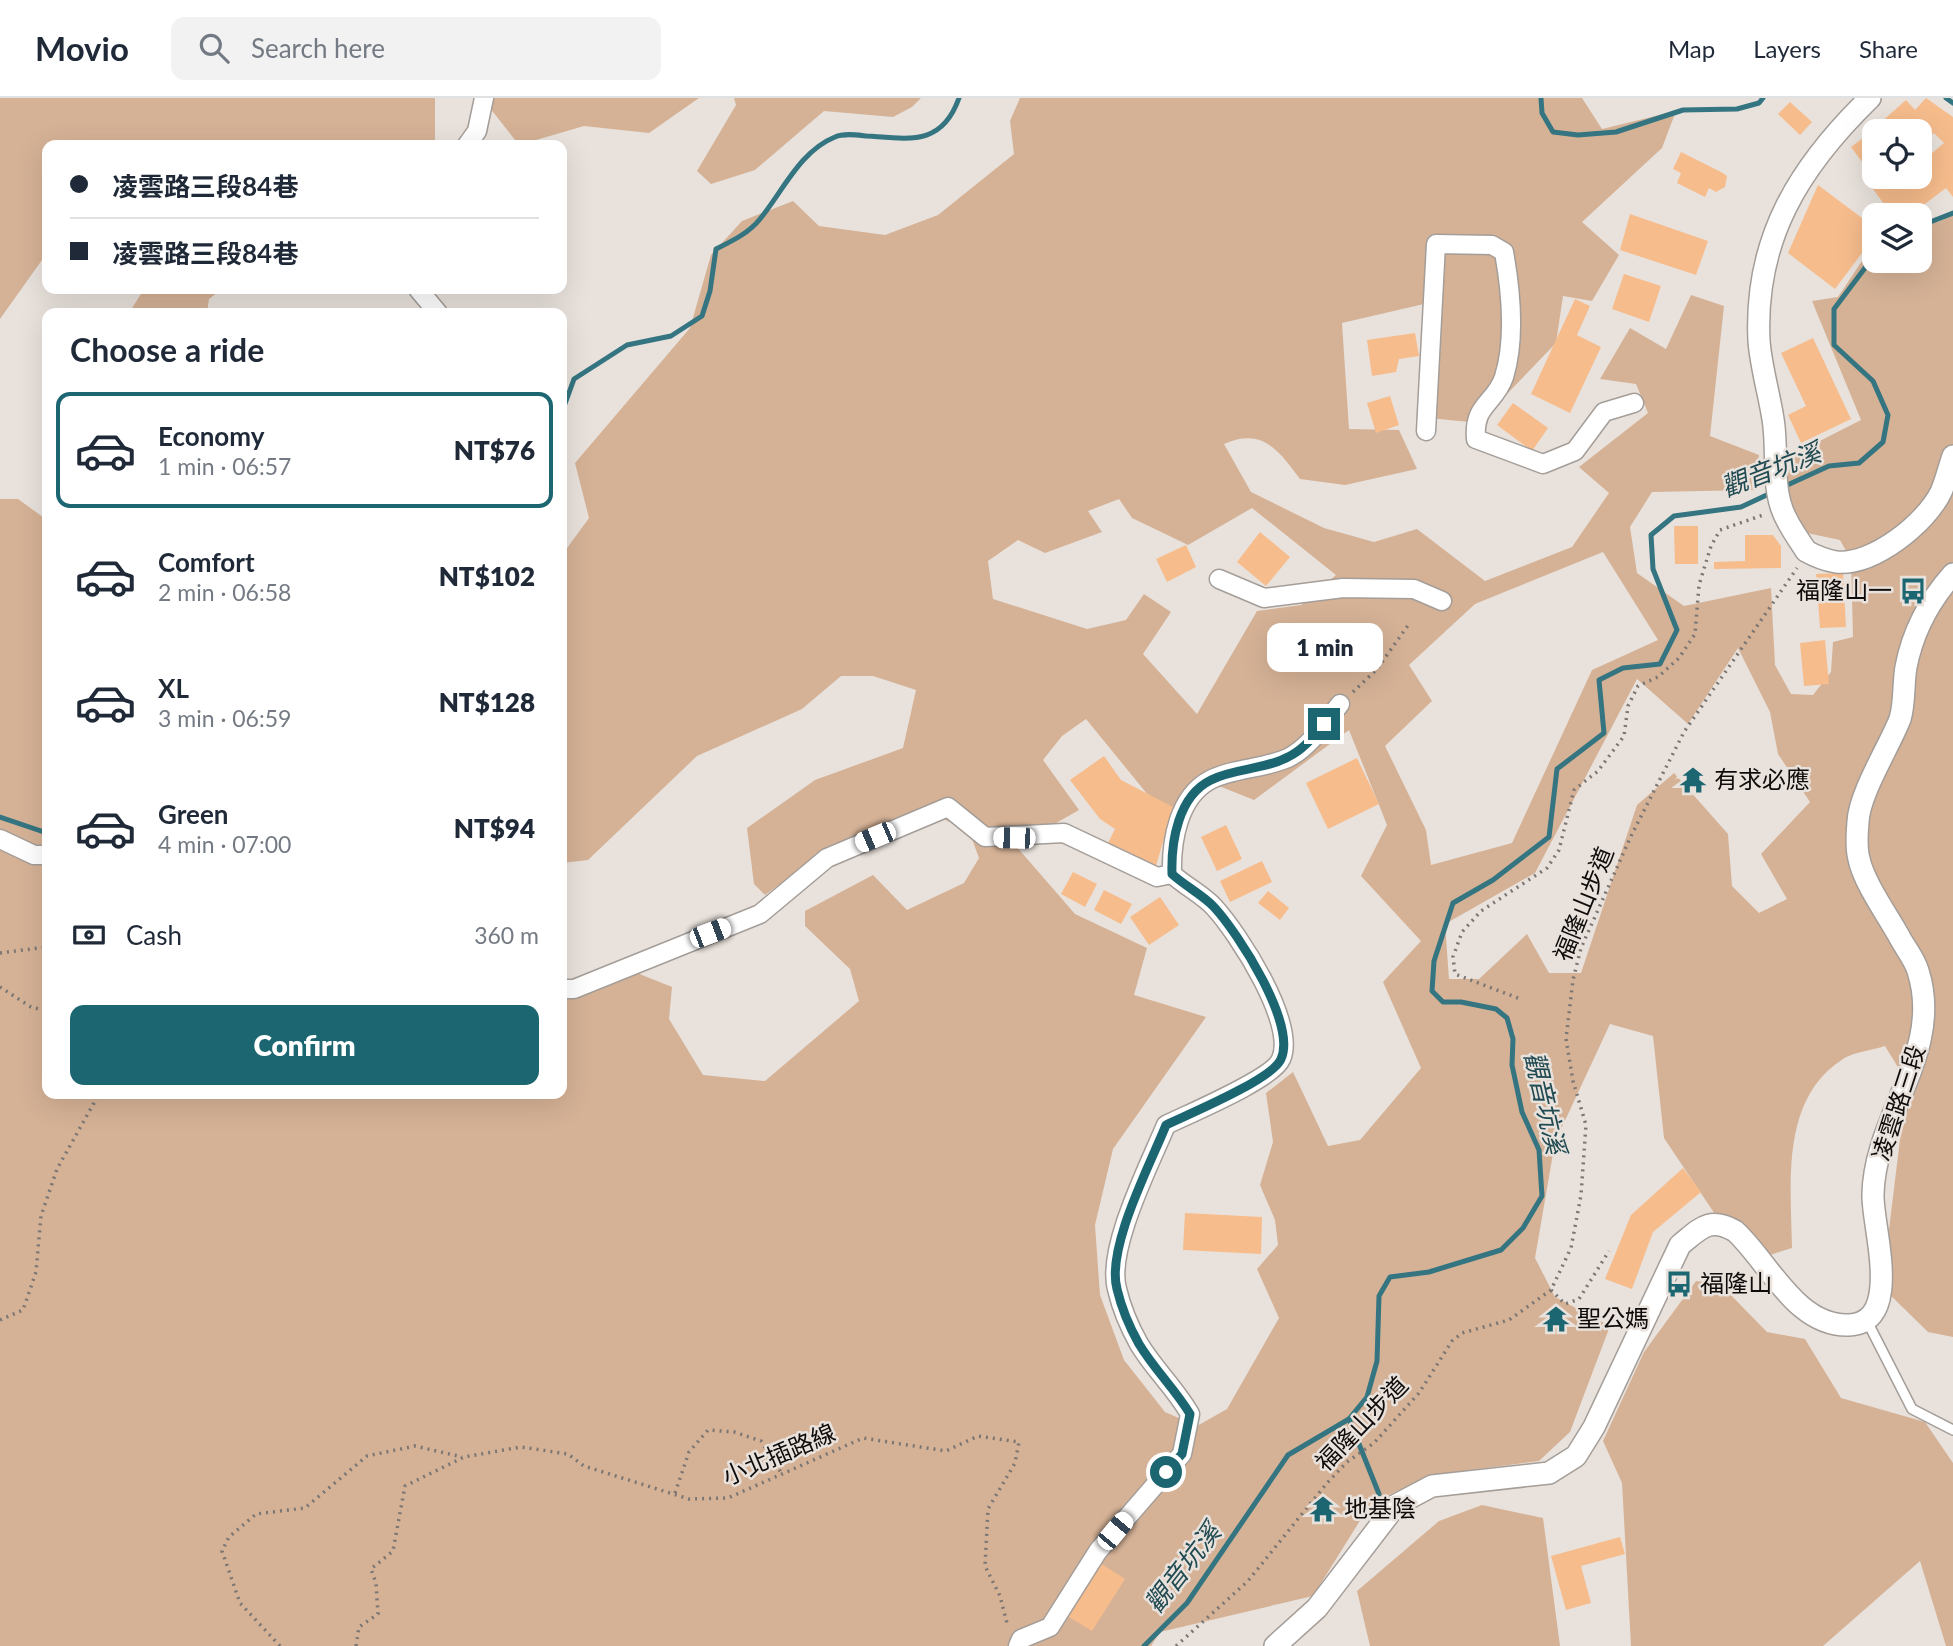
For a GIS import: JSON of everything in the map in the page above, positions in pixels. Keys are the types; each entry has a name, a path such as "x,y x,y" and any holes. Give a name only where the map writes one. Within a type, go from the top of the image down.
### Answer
{"street":[{"path":"471,140 477,131 484,98"},
{"path":"1870,98 1822,149 1799,181 1767,252 1761,288 1759,343 1773,420 1781,505 1805,551 1838,562 1860,559 1887,546 1917,525 1941,493 1953,456"},
{"path":"1426,431 1436,244 1492,245 1504,252 1510,286 1509,343 1503,378 1475,420 1476,439 1544,464 1564,459 1576,451 1604,412 1633,403"},
{"path":"422,294 434,308"},
{"name":"凌雲路三段","path":"1866,1319 1873,1312 1880,1294 1882,1263 1873,1195 1879,1155 1919,1053 1925,1010 1918,970 1858,859 1858,818 1901,716 1906,666 1927,605 1953,574"},
{"path":"1219,579 1264,598 1343,588 1415,589 1442,601"},
{"path":"1172,874 1171,845 1195,790 1212,779 1262,768 1290,757 1307,744 1340,704"},
{"path":"567,989 574,989 760,914 827,858 948,807 985,837 1064,833 1157,877 1172,874 1213,905 1237,935 1279,1016 1283,1042 1281,1060 1267,1075 1166,1125 1119,1242 1116,1287 1138,1341 1156,1370 1175,1390 1190,1414 1182,1454 1098,1551 1050,1627 1021,1639 1014,1638"},
{"path":"0,839 34,855 42,855"},
{"path":"1275,1646 1317,1608 1396,1505 1432,1486 1549,1473 1576,1456 1594,1427 1680,1245 1705,1225 1721,1223 1735,1231 1804,1311 1823,1321 1850,1325 1866,1319"}],"lane":[{"path":"1866,1319 1912,1409 1953,1430"}],"path":[{"path":"1518,998 1455,974 1453,957 1462,932 1481,911 1547,868 1559,850 1574,790 1598,771 1624,736 1628,706 1638,686 1658,677 1679,658 1695,634 1699,585 1711,546 1720,530 1781,505"},
{"name":"福隆山步道","path":"1175,1646 1248,1581 1347,1462 1374,1443 1419,1393 1452,1341 1462,1333 1508,1320 1551,1290 1572,1248 1582,1181 1586,1125 1573,1081 1566,1039 1573,980 1581,948 1631,836 1684,732 1805,551"},
{"path":"1340,704 1377,669 1409,624"},
{"path":"0,953 42,948"},
{"path":"0,987 31,1007 42,1010"},
{"path":"0,1320 23,1310 36,1272 41,1216 57,1169 96,1099"},
{"path":"1551,1290 1565,1304 1578,1299 1609,1251"},
{"path":"674,1494 689,1452 708,1430 734,1432 761,1441 782,1474"},
{"name":"小北插路線","path":"356,1646 359,1627 378,1614 376,1583 371,1569 393,1551 405,1486 464,1457 522,1447 568,1454 583,1466 689,1499 728,1498 863,1438 946,1451 978,1436 1019,1442 1015,1463 988,1509 985,1566 1000,1596 1014,1638"},
{"path":"280,1646 240,1603 222,1550 229,1537 256,1514 305,1508 367,1456 415,1446 464,1457"}],"shaded area":[{"path":"0,98 435,98 435,140 42,140 42,260 0,319"},
{"path":"482,98 699,98 649,133 584,126 536,140 515,140"},
{"path":"734,98 921,98 912,107 893,117 824,111 755,170 711,184 697,171 736,105"},
{"path":"1020,98 1582,98 1602,129 1676,111 1662,148 1582,222 1619,255 1592,301 1563,296 1556,343 1479,423 1419,417 1424,304 1342,323 1349,429 1399,430 1417,469 1345,485 1300,479 1277,451 1260,440 1238,439 1224,444 1251,492 1324,528 1374,542 1417,529 1485,581 1572,547 1609,493 1579,467 1648,413 1636,384 1600,379 1630,328 1666,349 1691,295 1724,306 1710,436 1759,455 1754,490 1652,492 1630,527 1637,573 1684,606 1771,588 1775,665 1791,694 1813,695 1831,672 1833,642 1853,637 1851,560 1840,540 1802,532 1786,491 1785,466 1798,452 1861,420 1812,301 1838,297 1862,261 1862,273 1932,273 1932,222 1953,215 1953,1337 1928,1332 1882,1287 1907,1082 1885,1046 1843,1059 1823,1076 1808,1096 1799,1120 1791,1171 1792,1248 1747,1262 1664,1138 1653,1036 1610,1024 1555,1142 1535,1258 1555,1297 1610,1326 1570,1432 1539,1461 1432,1475 1371,1503 1313,1596 1160,1632 1151,1646 0,1646 0,499 18,499 42,516 42,1099 567,1099 567,989 627,969 672,987 669,1019 703,1075 765,1081 859,1001 850,969 805,926 805,911 873,875 907,910 964,883 979,858 969,831 941,818 802,868 765,895 754,884 747,828 815,780 903,748 916,690 873,676 841,676 802,709 697,756 588,860 567,862 567,548 589,518 575,463 690,328 711,255 742,221 793,201 819,226 885,235 938,215 1014,154 1010,121","holes":["1119,499 1132,518 1188,545 1252,508 1336,575 1301,605 1257,611 1197,714 1143,654 1171,612 1144,594 1126,620 1087,629 993,599 988,561 1018,540 1045,553 1102,532 1088,511","1603,552 1658,640 1592,670 1512,843 1431,865 1426,830 1385,746 1432,701 1409,665 1475,604","1738,648 1770,712 1778,754 1810,802 1761,854 1787,899 1759,913 1732,886 1728,834 1674,773 1637,805 1581,973 1549,973 1527,934 1479,979 1449,979 1445,924 1535,873 1637,679 1688,724","1086,719 1166,817 1209,782 1254,800 1349,730 1387,825 1361,876 1421,941 1383,982 1421,1068 1360,1140 1328,1146 1293,1072 1266,1093 1273,1142 1260,1185 1275,1220 1278,1245 1257,1269 1279,1318 1227,1409 1197,1426 1165,1412 1124,1360 1100,1295 1095,1225 1113,1149 1206,1017 1134,995 1147,948 1075,914 1016,846 1079,810 1043,760 1062,736"]},
{"path":"141,294 216,294 209,299 208,308 132,308"},
{"path":"1696,1281 1720,1284 1767,1332 1805,1339 1841,1398 1925,1422 1953,1463 1953,1646 1946,1646 1920,1561 1823,1646 1631,1646 1622,1483 1603,1441 1644,1352"},
{"path":"1482,1505 1543,1518 1560,1646 1370,1646 1357,1591 1439,1521"}],"building":[{"path":"1926,98 1953,117 1953,197 1946,188 1926,203 1883,203 1873,189 1932,189 1932,153 1944,143 1934,133 1932,135 1932,119 1885,119 1906,100 1915,110"},
{"path":"1790,102 1812,122 1800,135 1778,114"},
{"path":"1862,139 1862,162 1851,147"},
{"path":"1681,152 1727,176 1725,187 1716,192 1709,188 1705,197 1677,183 1681,173 1673,169"},
{"path":"1818,185 1862,218 1862,253 1835,289 1788,253"},
{"path":"1630,214 1708,241 1696,275 1620,250"},
{"path":"1624,274 1661,286 1649,322 1612,309"},
{"path":"1575,299 1590,306 1577,335 1601,347 1570,413 1531,394"},
{"path":"1415,333 1419,356 1399,359 1396,372 1372,376 1367,340"},
{"path":"1813,338 1851,419 1801,443 1788,415 1806,406 1781,353"},
{"path":"1390,396 1399,425 1376,433 1367,403"},
{"path":"1513,403 1548,428 1532,451 1497,425"},
{"path":"1674,526 1698,526 1698,564 1675,564"},
{"path":"1260,532 1290,557 1266,586 1237,562"},
{"path":"1745,535 1773,535 1781,546 1781,568 1714,569 1714,562 1745,561"},
{"path":"1186,545 1196,567 1167,582 1156,559"},
{"path":"1843,573 1846,627 1820,628 1816,574"},
{"path":"1825,640 1829,684 1804,686 1800,643"},
{"path":"1104,756 1121,780 1173,807 1156,866 1108,843 1115,829 1100,819 1070,780"},
{"path":"1357,758 1379,804 1328,829 1306,783"},
{"path":"1226,825 1242,859 1217,871 1201,837"},
{"path":"1262,861 1272,882 1230,902 1220,881"},
{"path":"1073,872 1097,884 1085,907 1061,894"},
{"path":"1104,890 1132,904 1121,924 1094,910"},
{"path":"1268,891 1289,908 1280,920 1258,903"},
{"path":"1160,897 1179,925 1149,945 1130,917"},
{"path":"1683,1168 1701,1192 1653,1232 1632,1289 1605,1279 1631,1215"},
{"path":"1185,1213 1262,1217 1261,1254 1183,1250"},
{"path":"1620,1537 1625,1554 1581,1566 1591,1603 1566,1610 1551,1556"},
{"path":"1100,1563 1125,1579 1092,1631 1067,1616"}],"waterway":[{"path":"567,398 574,379 627,345 671,336 702,316 710,291 716,249 756,224 802,162 823,143 842,135 897,138 923,136 944,125 959,98"},
{"path":"1541,98 1542,113 1553,132 1578,135 1616,132 1683,110 1737,109 1759,103 1763,98"},
{"path":"1946,98 1953,103"},
{"name":"觀音坑溪","path":"1932,221 1953,213"},
{"name":"觀音坑溪","path":"1783,487 1829,466 1859,463 1883,442 1888,415 1873,381 1834,345 1834,309 1862,272"},
{"name":"觀音坑溪","path":"1144,1646 1187,1603 1288,1455 1349,1419 1367,1397 1377,1361 1379,1296 1390,1277 1429,1272 1501,1250 1523,1228 1542,1196 1539,1150 1522,1112 1512,1065 1513,1039 1507,1018 1496,1009 1461,1002 1443,1002 1432,991 1434,961 1453,903 1493,880 1549,837 1557,769 1604,733 1599,680 1623,668 1660,664 1677,630 1653,569 1651,535 1674,516 1741,507 1771,493"},
{"path":"0,817 42,831"},
{"path":"1349,1419 1379,1494"}],"place":[{"name":"福隆山一","path":"1913,591"},
{"name":"有求必應","path":"1693,780"},
{"name":"福隆山","path":"1679,1284"},
{"name":"聖公媽","path":"1556,1319"},
{"name":"地基陰","path":"1323,1509"}],"route":[{"path":"1166,1472 1182,1454 1190,1414 1175,1390 1156,1370 1138,1341 1116,1287 1119,1242 1166,1125 1267,1075 1281,1060 1283,1042 1279,1016 1237,935 1213,905 1172,874 1171,845 1195,790 1212,779 1262,768 1290,757 1307,744 1324,724"}]}
